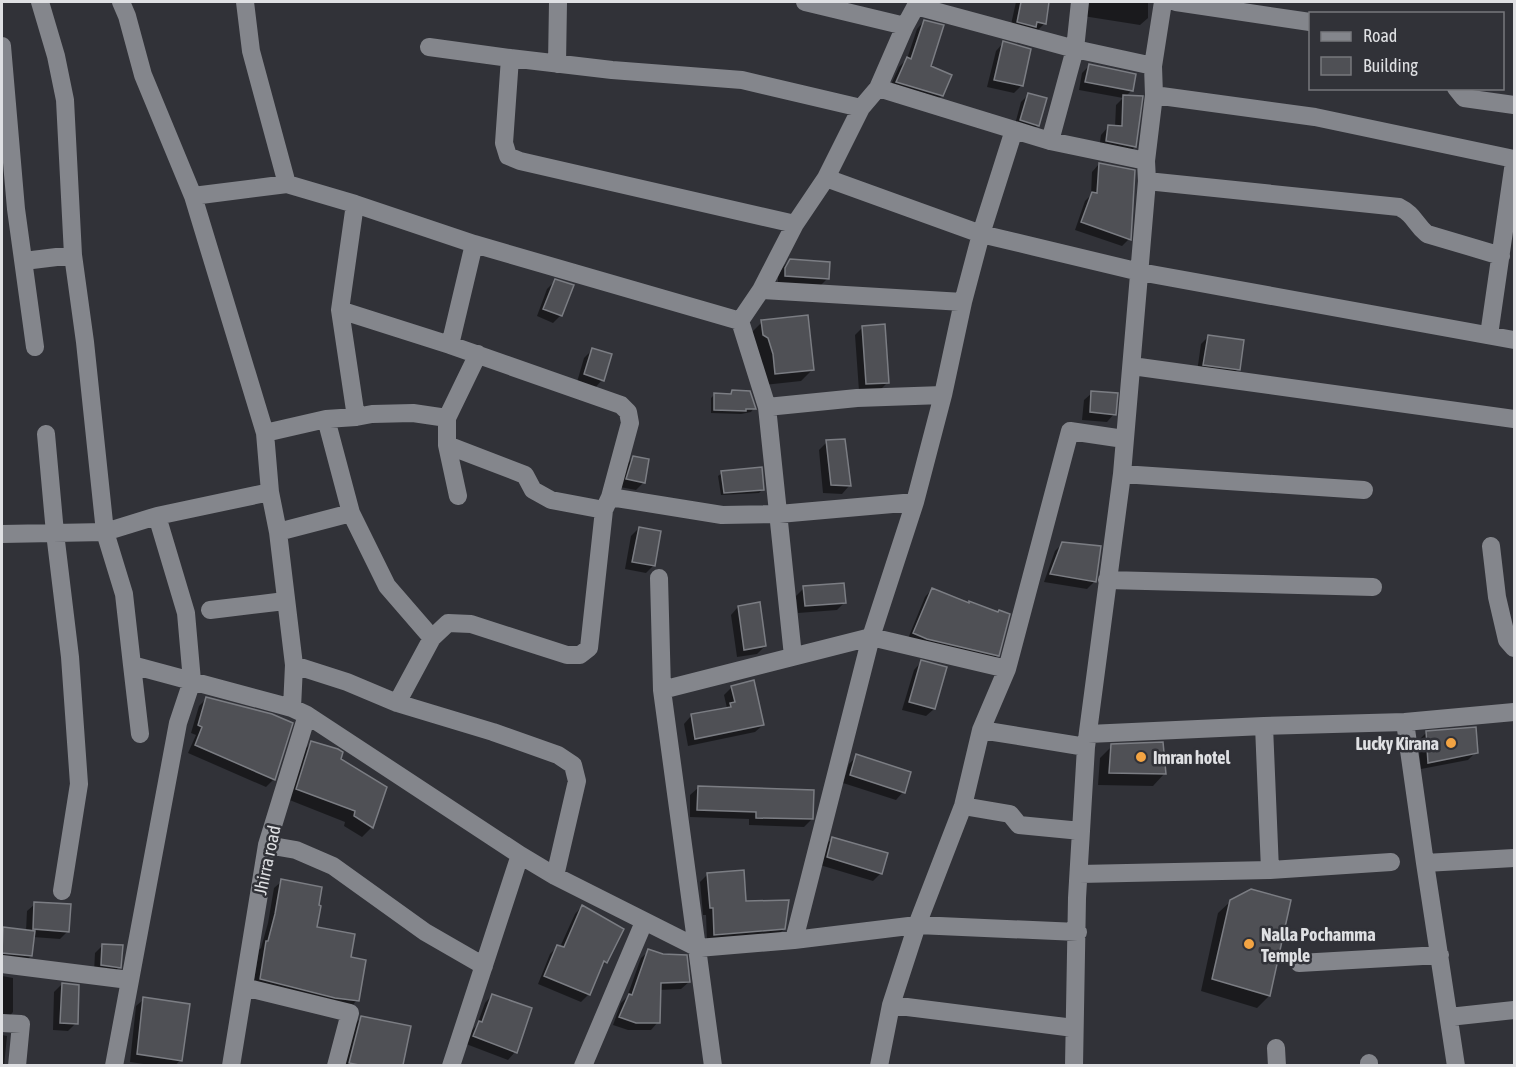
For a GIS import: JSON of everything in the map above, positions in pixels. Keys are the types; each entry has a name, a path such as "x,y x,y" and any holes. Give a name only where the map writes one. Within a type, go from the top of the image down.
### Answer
{"street":[{"path":"40,2 57,56 64,100 73,255 85,342 105,532 124,594 140,734"},
{"name":"Jhirra road","path":"121,2 143,75 193,196 265,433 270,492 278,532 299,711 267,845 231,1065"},
{"path":"245,2 251,51 286,184"},
{"path":"557,64 558,2"},
{"path":"805,2 905,26"},
{"path":"1050,141 1076,49 1080,2"},
{"path":"1074,1065 1079,874 1087,740 1122,474 1147,181 1146,161 1154,95 1153,66 1163,2"},
{"path":"1176,2 1309,22"},
{"path":"740,321 761,290 795,224 826,178 861,108 878,88 917,4 1076,49 1153,66"},
{"path":"2,46 9,209 24,261 35,347"},
{"path":"429,47 557,64 742,80 861,108"},
{"path":"510,58 504,143 508,156 520,161 795,224"},
{"path":"878,88 1050,141 1146,161"},
{"path":"1458,90 1464,98 1515,105"},
{"path":"1154,95 1315,117 1515,161 1505,262 1489,335"},
{"path":"795,940 871,637 915,502 981,234 1014,129"},
{"path":"826,178 981,234 1140,272 1515,340"},
{"path":"1147,181 1399,207 1410,212 1419,228 1427,234 1505,262"},
{"path":"193,196 286,184 355,204 474,244 740,321"},
{"path":"355,204 340,310 356,417"},
{"path":"450,345 474,244"},
{"path":"24,261 73,255"},
{"path":"761,290 963,302"},
{"path":"340,310 478,354 621,405 628,412 630,423 607,503 589,648 580,655 567,655 471,624 448,624 432,638 397,703"},
{"path":"740,321 767,407 793,656"},
{"path":"458,496 447,445 447,418 478,354"},
{"path":"1132,366 1515,418"},
{"path":"767,407 856,398 943,395"},
{"path":"265,433 326,419 372,414 413,413 447,418"},
{"path":"326,419 351,513 387,586 432,638"},
{"path":"879,1065 891,1005 917,925 963,806 981,730 1007,669 1070,431 1124,438"},
{"path":"46,434 70,657 79,784 62,891"},
{"path":"447,445 525,475 533,490 551,500 607,503 722,515 779,514 915,502"},
{"path":"1122,474 1364,490"},
{"path":"2,534 105,532 157,516 270,492"},
{"path":"278,532 351,513"},
{"path":"114,1065 178,723 192,681 186,613 157,516"},
{"path":"1491,546 1497,597 1507,640 1515,648"},
{"path":"659,578 662,690 713,1065"},
{"path":"1107,580 1373,587"},
{"path":"210,610 285,601"},
{"path":"662,690 871,637 1007,669"},
{"path":"132,665 299,711 555,876 698,948 795,940 917,925 1078,932"},
{"path":"294,665 346,682 397,703 493,732 558,755 573,765 578,781 555,876"},
{"path":"981,730 1087,740 1264,726 1405,722 1515,712"},
{"path":"1405,722 1456,1065"},
{"path":"1264,726 1269,870"},
{"path":"963,806 1010,814 1018,825 1081,831"},
{"path":"267,845 296,850 333,866 425,932 484,966"},
{"path":"451,1065 520,855"},
{"path":"1425,863 1515,858"},
{"path":"1079,874 1269,870 1391,862"},
{"path":"583,1065 644,922"},
{"path":"1299,963 1440,955"},
{"path":"2,964 129,980"},
{"path":"244,987 350,1013 336,1065"},
{"path":"891,1005 1074,1028"},
{"path":"1449,1017 1515,1010"},
{"path":"2,1023 21,1024 17,1065"}],"building":[{"path":"1021,2 1049,2 1046,24 1037,22 1036,27 1017,22"},
{"path":"924,20 944,25 931,66 952,75 943,96 896,82 907,57 911,59"},
{"path":"1003,41 1031,49 1023,86 994,80"},
{"path":"1089,64 1136,74 1133,91 1085,82"},
{"path":"1028,93 1047,98 1039,126 1020,120"},
{"path":"1123,95 1143,96 1136,147 1106,141 1108,125 1122,126"},
{"path":"1099,163 1135,170 1131,240 1081,222 1092,192 1097,193"},
{"path":"790,259 830,262 829,279 785,276 785,268"},
{"path":"555,279 574,285 562,316 543,309"},
{"path":"808,315 814,370 775,374 773,354 768,338 763,335 761,320"},
{"path":"885,324 889,383 866,384 862,326"},
{"path":"1208,335 1244,340 1240,370 1203,365"},
{"path":"592,348 612,354 604,381 584,374"},
{"path":"732,390 750,391 756,409 714,410 714,393 731,394"},
{"path":"1091,391 1118,393 1116,415 1090,412"},
{"path":"845,439 851,486 831,485 826,440"},
{"path":"633,456 649,459 645,483 626,479"},
{"path":"762,467 764,490 724,493 721,471"},
{"path":"639,527 661,531 655,566 632,562"},
{"path":"1062,542 1101,546 1096,582 1050,574"},
{"path":"844,583 846,603 805,606 803,586"},
{"path":"932,588 969,603 969,601 1010,614 999,656 927,639 913,633"},
{"path":"760,602 766,646 744,650 738,606"},
{"path":"921,660 947,667 935,709 909,702"},
{"path":"754,680 764,725 695,739 691,714 731,707 730,703 735,702 731,686"},
{"path":"206,697 272,714 293,723 275,780 195,745 202,727 198,725"},
{"path":"1476,727 1478,753 1428,763 1426,731"},
{"path":"311,741 343,752 341,759 387,787 373,828 354,816 355,811 296,789"},
{"path":"1163,742 1166,774 1109,773 1111,744"},
{"path":"856,754 911,772 905,793 850,775"},
{"path":"698,786 814,790 813,819 756,818 756,812 697,810"},
{"path":"832,837 888,853 882,874 827,857"},
{"path":"744,870 746,901 789,900 785,929 714,935 713,908 710,908 707,873"},
{"path":"281,879 322,887 317,927 355,934 351,957 366,960 359,1001 335,998 260,979 266,941 268,941 275,914"},
{"path":"1251,889 1291,900 1270,996 1212,979 1230,900"},
{"path":"34,902 71,904 69,932 33,929"},
{"path":"582,905 624,929 607,963 604,961 590,995 544,976 557,945 564,947"},
{"path":"3,927 35,931 32,956 2,953"},
{"path":"102,944 123,945 121,968 101,965"},
{"path":"648,949 663,954 687,955 690,982 661,983 660,1023 636,1023 619,1017 629,994 632,995"},
{"path":"62,983 79,985 78,1024 60,1023"},
{"path":"492,994 532,1008 517,1053 473,1036 479,1021 482,1022"},
{"path":"143,997 190,1004 182,1061 137,1054"},
{"path":"361,1016 411,1026 403,1065 349,1063"}],"place":[{"name":"Lucky Kirana","path":"1451,743"},
{"name":"Imran hotel","path":"1141,757"},
{"name":"Nalla Pochamma Temple","path":"1249,944"}]}
